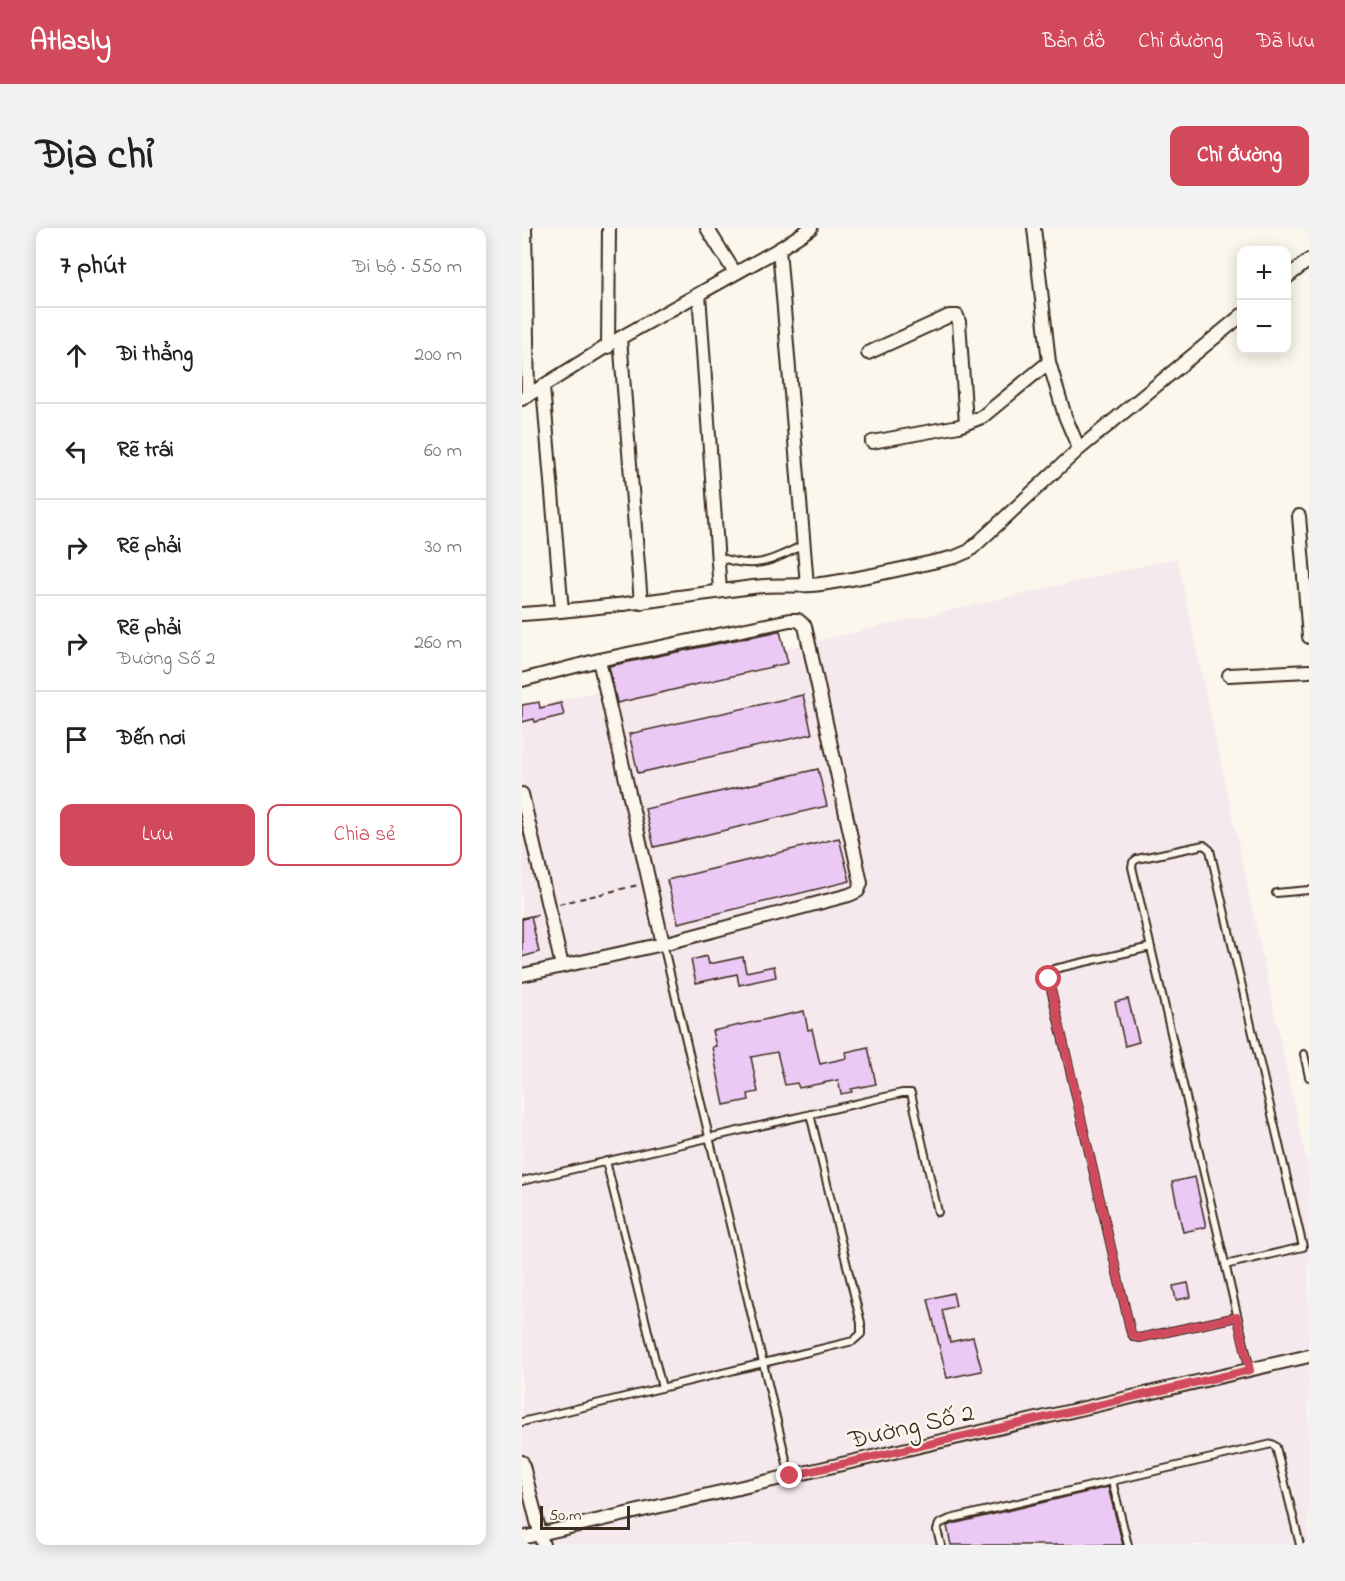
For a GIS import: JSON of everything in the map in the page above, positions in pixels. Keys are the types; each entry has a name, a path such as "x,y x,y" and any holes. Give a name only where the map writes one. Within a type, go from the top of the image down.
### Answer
{"street":[{"path":"525,228 525,398"},
{"path":"608,346 609,228"},
{"path":"707,228 735,273"},
{"path":"525,398 620,338 779,249 810,228"},
{"path":"1034,228 1049,362 1065,416 1079,449"},
{"path":"779,249 807,585"},
{"path":"1291,275 1309,260"},
{"path":"699,294 720,591"},
{"path":"868,353 949,316 957,316 966,423"},
{"path":"522,614 641,603 785,584 807,585 833,582 954,556 969,550 1079,449 1237,319"},
{"path":"620,338 641,603"},
{"path":"872,442 934,431 982,417 1049,362"},
{"path":"543,387 562,611"},
{"path":"1299,516 1306,571 1309,637"},
{"path":"522,680 599,660 798,620 805,626 861,883 858,891 663,944 522,975"},
{"path":"599,660 663,944"},
{"path":"1229,675 1309,671"},
{"path":"522,794 562,966"},
{"name":"Đường Số 2","path":"522,1538 541,1539 790,1476 1309,1356"},
{"path":"522,1462 541,1539"}],"lane":[{"path":"718,555 735,563 752,564 781,556 803,545"},
{"path":"1225,1265 1303,1247 1210,849 1207,845 1137,860 1133,862 1132,867 1237,1317 1250,1370"},
{"path":"1276,893 1309,890"},
{"path":"663,944 790,1476"},
{"path":"1151,947 1054,969 1048,976 1131,1333 1139,1338 1237,1317"},
{"path":"1304,1054 1309,1077"},
{"path":"522,1181 902,1093 911,1093 938,1212"},
{"path":"522,1422 854,1341 861,1334 861,1323 810,1114"},
{"path":"606,1161 662,1388"},
{"path":"941,1545 937,1530 939,1524 950,1519 1272,1444 1276,1448 1300,1545"},
{"path":"1112,1481 1128,1545"}],"path":[{"path":"522,919 549,909 649,882"}],"shaded area":[{"path":"1177,558 1309,1172 1309,1545 522,1545 522,709"}],"building":[{"path":"780,631 788,663 617,703 609,666"},
{"path":"803,695 812,734 638,773 629,734"},
{"path":"539,702 540,708 561,703 564,715 535,722 534,719 522,722 522,705"},
{"path":"818,769 827,806 654,847 645,809"},
{"path":"839,838 850,881 678,923 667,880"},
{"path":"531,916 539,952 522,957 522,918"},
{"path":"707,956 709,964 743,957 746,972 774,966 776,977 739,985 737,974 696,983 691,960"},
{"path":"1128,999 1139,1042 1125,1046 1115,1002"},
{"path":"804,1011 808,1030 812,1029 820,1064 847,1058 846,1052 868,1047 876,1084 851,1089 852,1092 841,1094 838,1080 799,1088 797,1083 785,1085 777,1052 751,1057 758,1092 748,1094 749,1100 724,1105 712,1047 716,1046 712,1031"},
{"path":"1195,1177 1206,1227 1183,1232 1172,1182"},
{"path":"1188,1283 1191,1297 1176,1300 1173,1286"},
{"path":"953,1293 956,1306 942,1310 950,1342 973,1337 982,1371 947,1378 928,1299"},
{"path":"1108,1487 1123,1545 951,1545 947,1526 952,1524"}],"route":[{"path":"790,1476 1250,1370 1237,1317 1139,1338 1131,1333 1049,979"}]}
